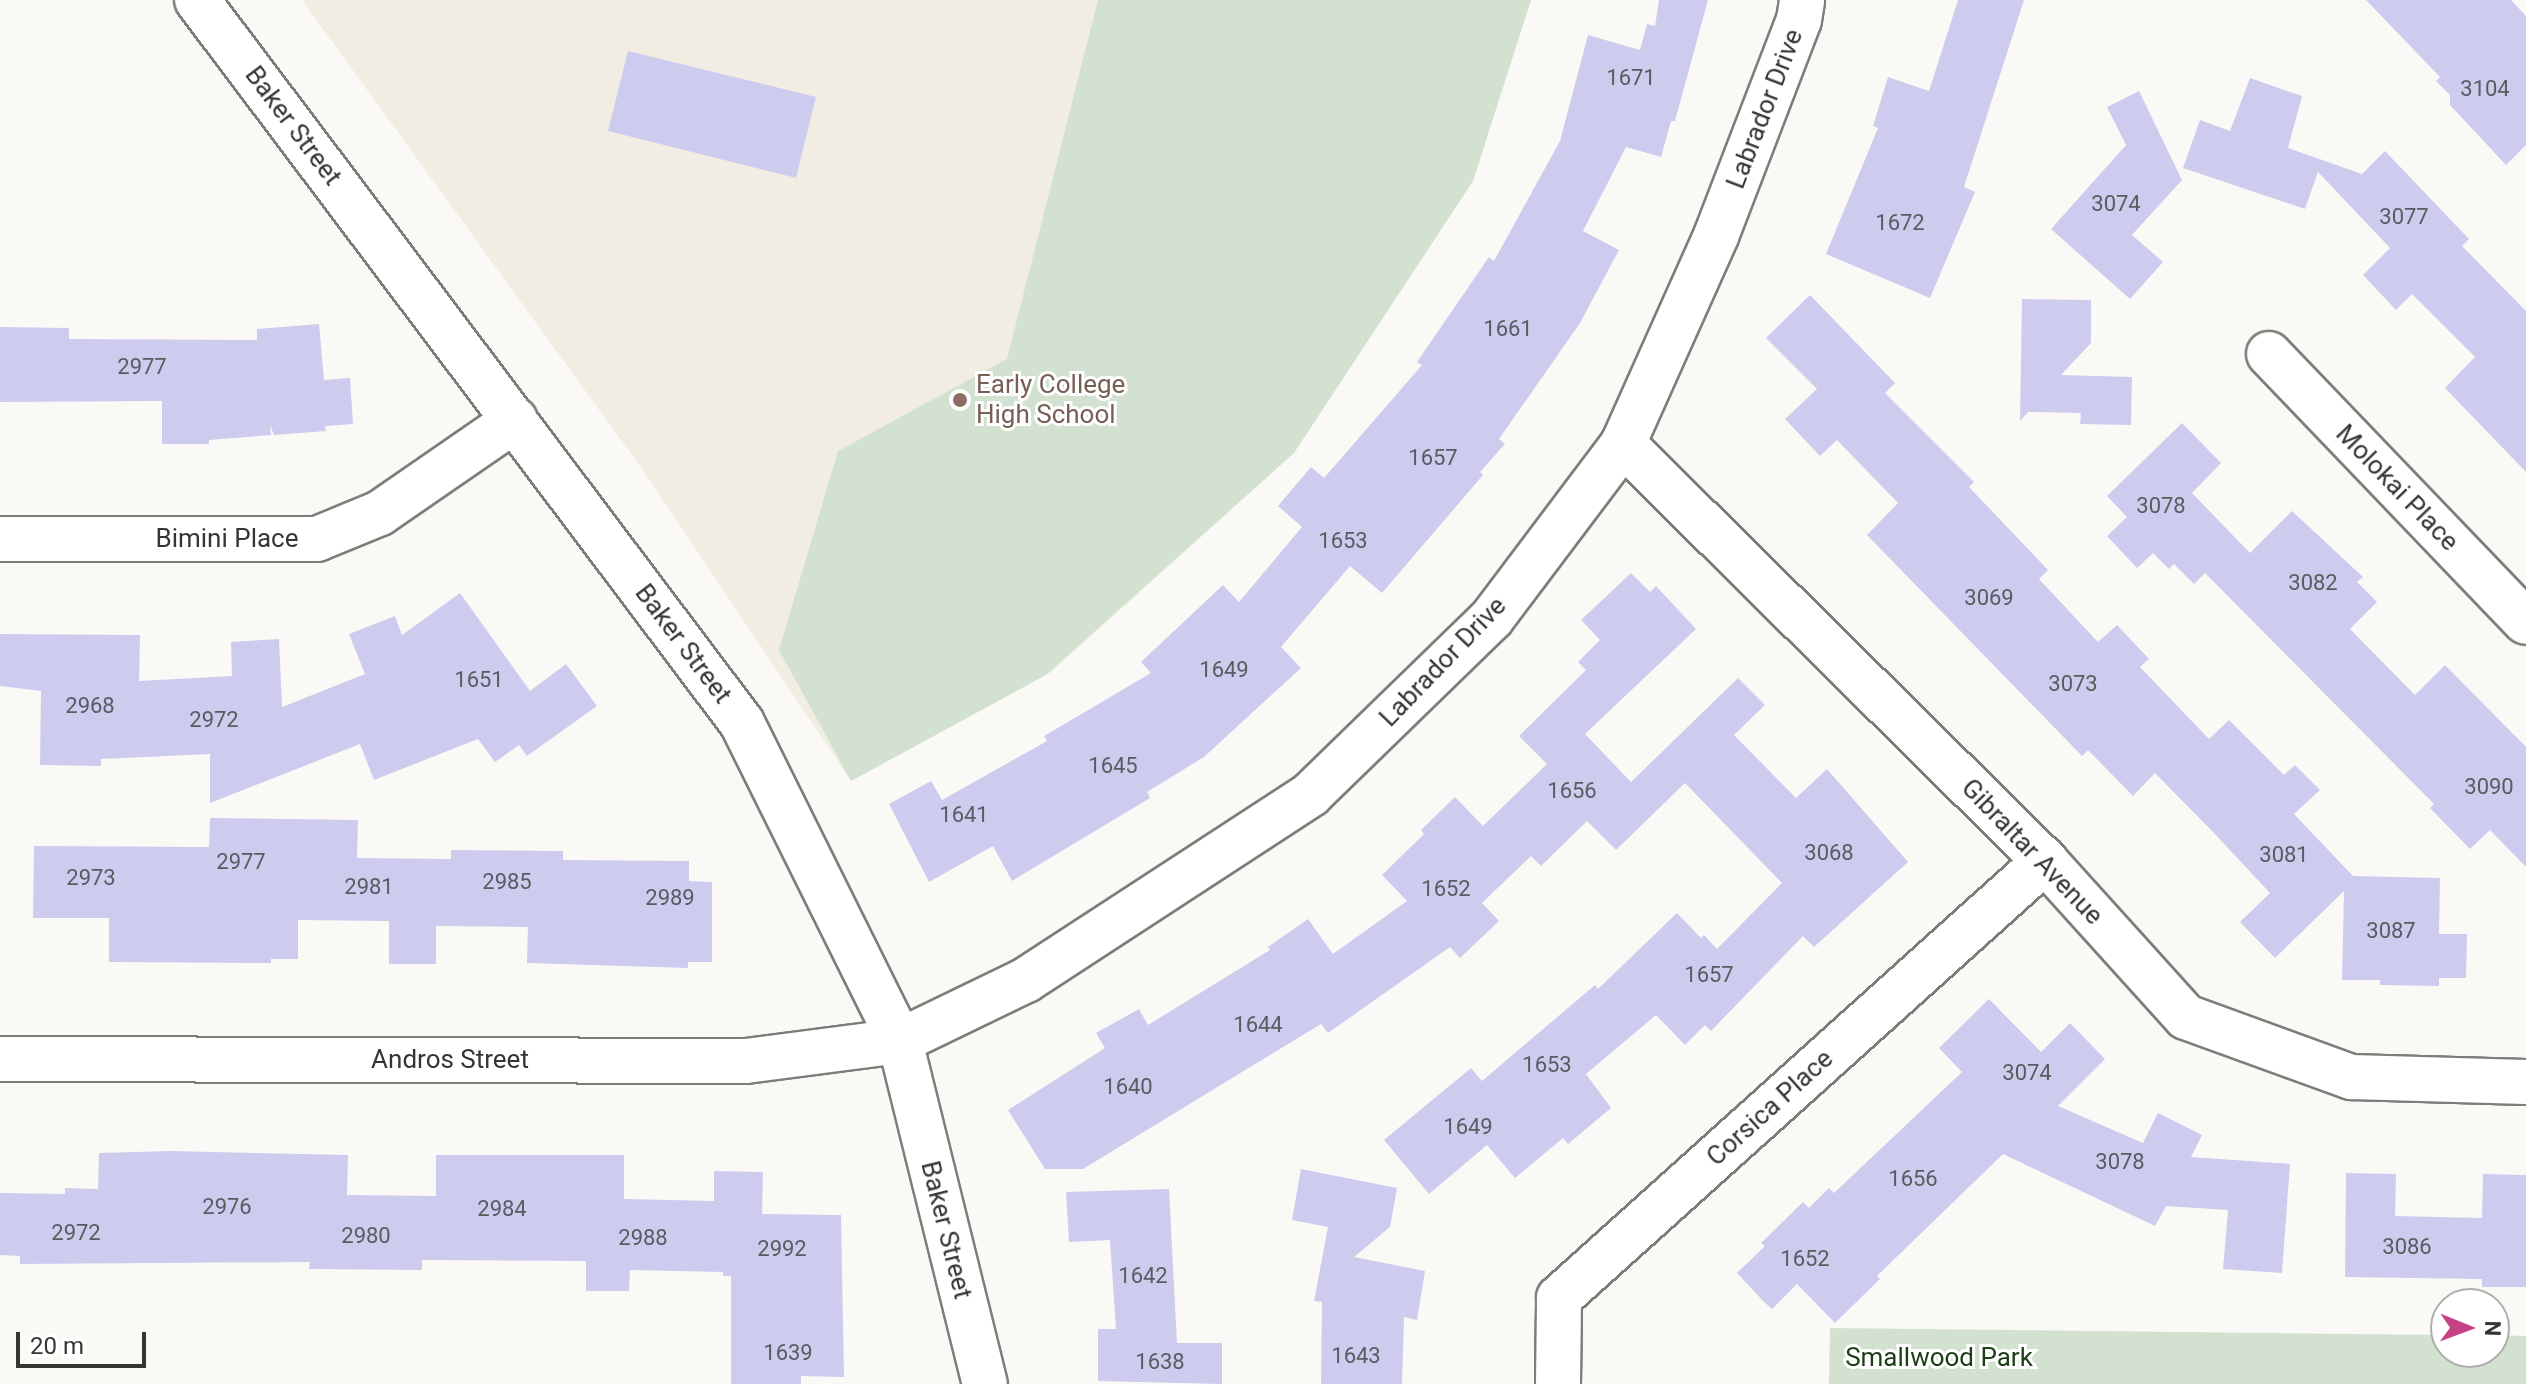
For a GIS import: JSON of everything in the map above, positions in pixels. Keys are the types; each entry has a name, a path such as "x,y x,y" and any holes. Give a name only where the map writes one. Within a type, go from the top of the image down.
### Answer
{"street":[{"name":"Baker Street","path":"197,0 742,723 900,1041 985,1384"},
{"name":"Labrador Drive","path":"900,1041 1026,980 1311,794 1492,618 1623,444 1716,236 1799,20 1802,0"},
{"name":"Molokai Place","path":"2269,354 2526,622"},
{"name":"Bimini Place","path":"0,539 317,539 380,513 515,420"},
{"name":"Gibraltar Avenue","path":"1623,444 2045,861 2186,1017 2351,1077 2526,1082"},
{"name":"Corsica Place","path":"1558,1384 1559,1298 2045,861"},
{"name":"Andros Street","path":"0,1059 746,1061 900,1041"}],"shaded area":[{"name":"Early College High School","path":"302,0 1531,0 1473,181 1294,453 1051,672 851,781 642,469"}],"green space":[{"path":"1098,0 1531,0 1473,181 1294,453 1046,675 851,781 779,650 838,451 1007,359"},
{"name":"Smallwood Park","path":"1830,1328 2430,1335 2430,1368 2510,1368 2510,1336 2526,1336 2526,1384 1829,1384"}],"building":[{"path":"1659,0 1708,0 1675,121 1671,121 1661,157 1626,147 1583,231 1619,250 1580,323 1499,439 1505,444 1480,472 1483,475 1382,593 1350,566 1281,647 1301,668 1204,757 1147,792 1150,798 1012,881 993,846 929,882 889,804 931,781 942,800 1047,741 1044,736 1151,673 1141,662 1223,585 1239,602 1302,527 1278,506 1311,467 1324,478 1422,365 1417,362 1489,257 1494,261 1560,141 1588,35 1640,50 1647,24 1655,26"},
{"path":"1958,0 2024,0 1964,187 1975,192 1930,298 1826,254 1878,128 1873,126 1888,77 1929,91"},
{"path":"2366,0 2511,0 2526,16 2526,145 2506,165 2450,105 2450,95 2436,81 2440,77"},
{"path":"628,51 816,97 796,178 608,131"},
{"path":"2250,78 2302,96 2288,148 2362,174 2385,151 2469,239 2462,246 2526,311 2526,472 2445,388 2475,357 2412,294 2396,310 2363,275 2390,248 2318,172 2305,209 2183,168 2200,120 2230,131"},
{"path":"2139,91 2182,180 2132,235 2163,262 2130,299 2051,229 2126,145 2107,107"},
{"path":"1810,295 1895,383 1885,393 1974,482 1969,487 2048,570 2039,579 2098,642 2117,625 2149,659 2140,667 2209,739 2229,720 2284,775 2295,765 2320,790 2294,814 2353,876 2440,878 2439,934 2467,934 2466,978 2439,978 2439,986 2380,985 2380,980 2342,980 2344,891 2275,958 2240,922 2270,893 2213,832 2155,773 2133,796 2088,750 2082,756 1867,535 1898,503 1837,440 1820,456 1785,419 1817,389 1766,338"},
{"path":"2022,299 2091,300 2091,343 2061,375 2132,377 2131,425 2080,424 2081,413 2028,412 2020,421"},
{"path":"319,324 324,380 350,378 353,424 325,426 326,431 274,435 270,425 271,435 209,440 209,444 162,444 162,401 0,402 0,327 69,328 69,339 257,340 257,329"},
{"path":"2182,423 2221,463 2192,493 2250,553 2292,511 2363,577 2357,582 2377,602 2350,629 2415,695 2445,665 2526,747 2526,867 2490,830 2470,849 2430,808 2434,804 2205,573 2194,584 2174,564 2169,569 2153,553 2137,568 2107,536 2127,517 2107,496"},
{"path":"1631,573 1650,592 1656,586 1696,629 1585,734 1631,782 1738,678 1765,705 1734,735 1796,798 1827,769 1908,862 1814,947 1803,936 1711,1031 1705,1025 1685,1045 1656,1015 1586,1074 1611,1108 1568,1144 1563,1138 1515,1178 1487,1145 1429,1194 1384,1140 1471,1068 1482,1081 1595,985 1598,989 1677,913 1701,938 1704,935 1717,949 1782,883 1685,783 1616,850 1587,821 1541,866 1531,856 1482,903 1499,921 1460,958 1450,947 1328,1033 1321,1024 1083,1169 1045,1169 1008,1110 1105,1048 1096,1033 1139,1009 1148,1025 1270,950 1268,947 1308,919 1333,954 1407,901 1382,875 1424,834 1421,830 1455,797 1483,826 1547,764 1519,736 1586,670 1578,662 1600,640 1581,620"},
{"path":"460,593 530,691 566,664 597,706 527,756 519,745 495,762 478,739 374,780 360,744 210,803 210,754 101,759 101,766 40,765 41,691 0,686 0,634 140,635 139,681 232,676 231,642 279,639 282,707 365,674 349,634 395,616 402,635"},
{"path":"210,818 358,820 357,858 451,859 451,850 563,851 563,860 689,861 689,881 712,882 712,962 688,962 688,968 527,963 528,927 436,926 436,964 389,964 389,921 298,920 298,959 271,959 271,963 109,962 109,918 33,918 34,846 209,847"},
{"path":"1989,999 2041,1052 2070,1023 2105,1059 2058,1106 2143,1143 2158,1113 2202,1135 2191,1157 2290,1164 2282,1273 2223,1269 2228,1210 2166,1206 2155,1226 2003,1154 1877,1276 1880,1279 1835,1323 1797,1284 1772,1309 1764,1302 1737,1273 1765,1246 1761,1243 1803,1202 1809,1208 1829,1188 1834,1193 1962,1072 1939,1048"},
{"path":"171,1151 348,1155 347,1195 436,1196 436,1155 624,1155 624,1199 714,1201 714,1171 763,1172 762,1214 841,1215 844,1377 801,1376 801,1384 731,1384 731,1276 723,1276 723,1272 630,1270 629,1291 586,1291 586,1261 422,1260 422,1270 309,1269 310,1262 20,1264 20,1256 0,1255 0,1193 65,1194 65,1188 98,1189 99,1153"},
{"path":"1301,1169 1397,1188 1390,1227 1354,1257 1425,1271 1417,1320 1404,1317 1402,1384 1321,1384 1322,1302 1314,1301 1328,1227 1292,1220"},
{"path":"2346,1173 2396,1174 2395,1216 2482,1218 2483,1174 2526,1175 2526,1287 2482,1287 2482,1279 2345,1277"},
{"path":"1169,1189 1177,1343 1222,1343 1222,1384 1098,1381 1098,1329 1116,1329 1110,1240 1069,1242 1066,1192"}],"place":[{"name":"Early College High School","path":"960,400"}]}
